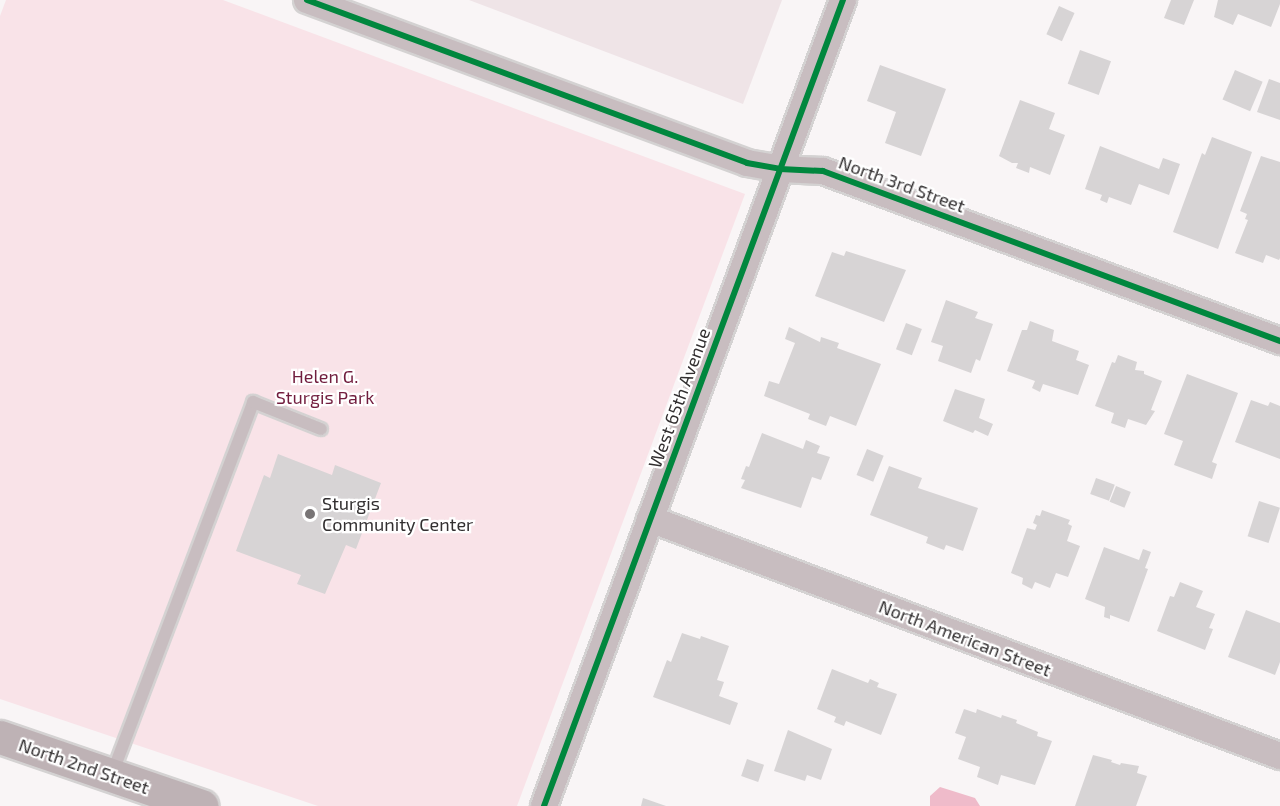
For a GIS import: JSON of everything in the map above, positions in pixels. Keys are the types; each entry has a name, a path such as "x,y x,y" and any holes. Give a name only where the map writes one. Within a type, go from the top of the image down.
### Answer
{"street":[{"name":"North 3rd Street","path":"307,0 747,163 780,169 824,171 1280,341"},
{"name":"West 65th Avenue","path":"544,806 843,0"},
{"name":"North American Street","path":"650,519 1280,756"},
{"name":"North 2nd Street","path":"0,737 199,806"}],"lane":[{"path":"111,775 252,402 321,429"}],"shaded area":[{"path":"469,0 782,0 743,104"},
{"path":"940,787 975,798 980,806 930,806 930,796"}],"green space":[{"name":"Helen G. Sturgis Park","path":"6,0 223,0 745,194 517,806 318,806 0,699 0,16"}],"building":[{"path":"1171,0 1194,0 1184,25 1164,18"},
{"path":"1218,0 1280,0 1280,4 1271,27 1238,14 1233,25 1214,17"},
{"path":"1059,6 1075,13 1062,41 1046,34"},
{"path":"1080,50 1111,61 1099,95 1068,84"},
{"path":"880,65 946,89 921,156 885,143 896,112 867,101"},
{"path":"1235,70 1263,82 1250,111 1222,99"},
{"path":"1269,79 1280,83 1280,120 1257,112"},
{"path":"1020,100 1055,113 1049,129 1065,135 1050,175 1030,167 1029,173 1016,168 1018,163 1012,163 999,156"},
{"path":"1212,137 1252,152 1218,249 1173,232 1202,153 1205,155"},
{"path":"1100,146 1159,169 1163,158 1180,164 1169,195 1139,184 1131,205 1109,197 1107,203 1100,200 1102,195 1085,189"},
{"path":"1261,156 1280,162 1280,258 1279,260 1266,255 1263,263 1235,253 1248,220 1245,219 1247,214 1240,211"},
{"path":"846,251 906,270 884,322 815,296 832,252 844,256"},
{"path":"946,300 978,312 975,318 993,324 980,361 976,359 971,373 938,361 943,346 931,342"},
{"path":"1030,321 1054,330 1052,341 1079,351 1076,360 1089,365 1078,395 1043,384 1040,392 1032,388 1035,381 1007,371 1022,330 1027,330"},
{"path":"906,323 922,329 912,355 896,349"},
{"path":"789,327 820,342 821,337 839,343 837,348 881,364 856,426 830,416 826,426 808,419 810,414 764,396 769,381 779,384 795,343 785,339"},
{"path":"1118,355 1137,362 1135,370 1144,371 1144,374 1162,381 1151,410 1155,411 1146,425 1128,419 1125,428 1111,423 1114,413 1095,406 1112,362 1115,363"},
{"path":"1187,374 1238,393 1212,462 1217,464 1212,479 1174,465 1183,441 1164,434"},
{"path":"955,389 985,399 979,418 993,424 988,436 975,430 973,433 943,421"},
{"path":"1251,400 1268,406 1270,402 1280,406 1280,459 1235,442"},
{"path":"762,433 803,449 806,440 820,446 817,453 830,457 821,480 812,477 801,508 741,488 745,480 741,479 746,466 749,467"},
{"path":"867,449 884,456 873,482 857,475"},
{"name":"Sturgis Community Center","path":"278,454 332,475 335,465 381,483 356,549 346,545 325,594 297,584 301,575 236,551 264,475 270,478"},
{"path":"889,466 922,478 918,488 978,508 963,551 946,545 944,550 926,543 928,537 870,515"},
{"path":"1096,478 1115,485 1109,501 1090,494"},
{"path":"1116,486 1131,492 1124,508 1110,502"},
{"path":"1259,501 1280,508 1268,543 1248,536"},
{"path":"1042,510 1070,520 1068,524 1072,526 1067,541 1080,546 1068,577 1056,573 1050,588 1035,582 1032,589 1022,584 1023,578 1011,573 1027,528 1035,530 1037,525 1033,523 1036,515 1040,516"},
{"path":"1104,547 1139,560 1143,549 1151,552 1145,568 1148,569 1129,622 1110,615 1110,619 1104,617 1105,607 1085,599"},
{"path":"1180,582 1203,591 1196,607 1215,614 1209,628 1213,629 1205,650 1157,631 1170,596 1174,597"},
{"path":"1246,610 1280,623 1280,662 1275,675 1228,657"},
{"path":"682,633 700,639 701,636 729,646 717,680 724,682 719,696 738,703 730,725 653,697 667,660 671,662"},
{"path":"832,669 868,683 870,679 879,683 877,687 897,694 881,735 846,721 844,726 834,722 836,717 817,709"},
{"path":"964,709 976,713 977,709 1001,718 1002,715 1017,720 1016,723 1038,732 1037,736 1052,741 1035,785 1001,775 998,785 977,777 980,767 958,759 966,737 955,733"},
{"path":"788,730 832,749 821,780 807,775 805,781 774,771"},
{"path":"1093,755 1112,760 1111,762 1120,765 1121,763 1139,766 1137,773 1147,776 1136,806 1075,806"},
{"path":"747,759 764,765 758,782 741,776"},
{"path":"643,798 666,806 641,806"}],"cycle path":[{"path":"307,0 747,163 780,169 823,171 1280,341"},
{"path":"544,806 843,0"}],"place":[{"name":"Sturgis Community Center","path":"310,514"}]}
